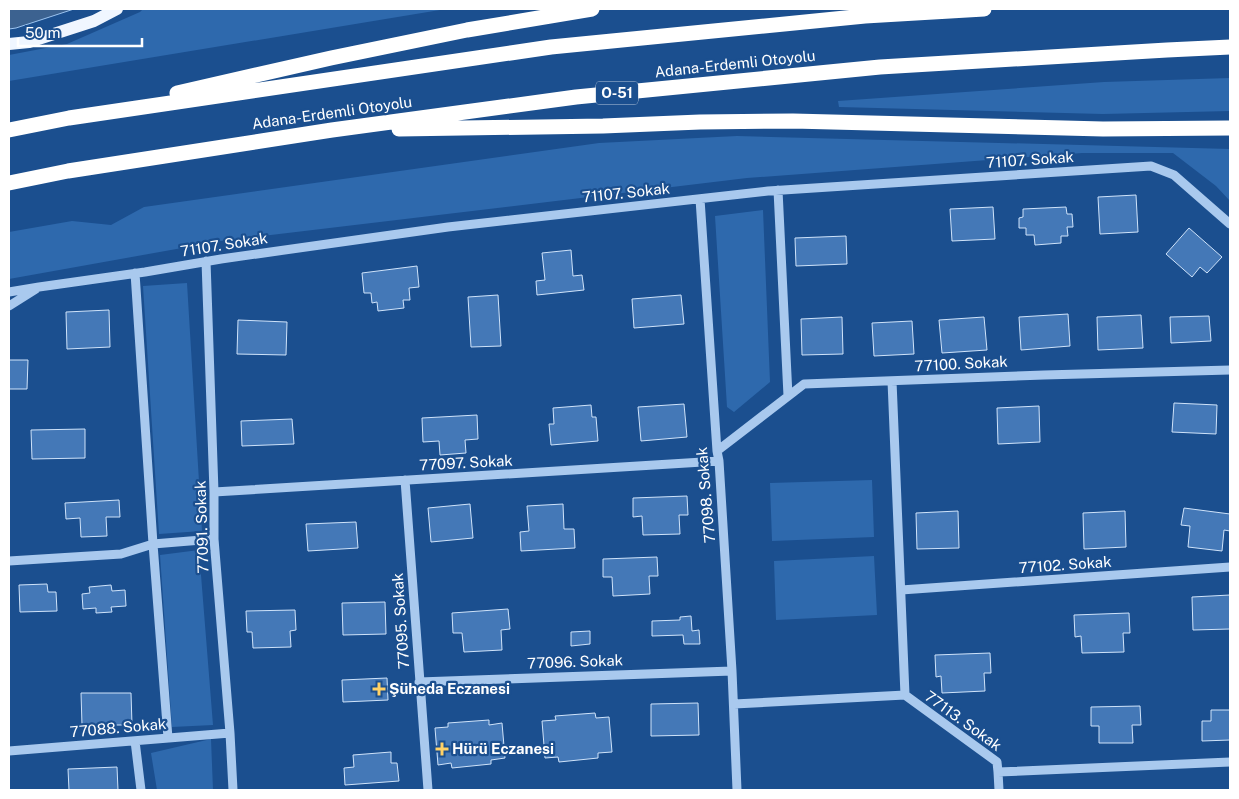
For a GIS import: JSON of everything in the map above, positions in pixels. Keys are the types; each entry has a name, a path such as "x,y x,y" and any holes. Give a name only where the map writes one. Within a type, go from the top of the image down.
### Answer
{"highway":[{"path":"9,130 331,58 467,30 592,9"},
{"path":"69,118 551,47 865,16 984,9"},
{"name":"Adana-Erdemli Otoyolu","path":"9,183 78,170 332,130 576,97 880,67 1230,47"},
{"path":"332,130 784,121 1103,129 1230,128"}],"main road":[{"path":"9,44 29,42 94,21 117,9"}],"street":[{"name":"71107. Sokak","path":"9,292 206,261 448,227 778,190 1151,166 1174,175 1230,224"},
{"path":"778,190 788,396"},
{"name":"77098. Sokak","path":"700,199 716,451 719,461 734,704 737,790"},
{"name":"77091. Sokak","path":"206,261 214,539 233,790"},
{"path":"135,273 168,738"},
{"path":"9,306 39,286"},
{"name":"77100. Sokak","path":"716,451 804,384 1230,370"},
{"path":"892,381 905,695"},
{"name":"77097. Sokak","path":"214,492 719,461"},
{"name":"77095. Sokak","path":"405,480 428,790"},
{"path":"9,561 121,554 153,544 214,539"},
{"name":"77102. Sokak","path":"901,590 1230,567"},
{"name":"77096. Sokak","path":"420,682 732,670"},
{"name":"77113. Sokak","path":"734,704 905,695 997,762 998,772 1230,762"},
{"name":"77088. Sokak","path":"9,751 230,733"},
{"path":"134,741 141,790"},
{"path":"998,772 999,790"}],"shaded area":[{"path":"9,9 74,9 9,29"},
{"path":"143,9 446,9 9,81 9,55 67,44"},
{"path":"1230,78 1230,111 1103,114 839,107 838,101 1104,82"},
{"path":"737,136 1230,149 1230,201 1216,186 1173,153 1082,153 747,178 221,241 9,279 9,232 72,221 111,225 144,207 599,143"},
{"path":"763,210 770,382 734,412 727,407 715,216"},
{"path":"187,283 202,531 159,534 143,286"},
{"path":"872,480 874,537 772,541 770,483"},
{"path":"199,550 213,725 172,727 160,555"},
{"path":"874,556 877,615 776,620 774,561"},
{"path":"211,739 213,790 157,790 151,753"}],"building":[{"path":"1136,195 1138,232 1100,234 1098,197"},
{"path":"993,207 995,239 952,241 950,209"},
{"path":"1066,207 1067,214 1072,214 1073,227 1067,227 1068,236 1061,236 1061,243 1035,245 1034,235 1026,235 1026,228 1019,228 1019,218 1023,217 1023,209"},
{"path":"1189,228 1222,257 1207,273 1200,267 1192,277 1166,254"},
{"path":"846,236 847,264 796,266 795,238"},
{"path":"571,250 573,276 582,275 584,290 537,295 536,281 545,280 542,253"},
{"path":"417,266 419,287 409,288 410,300 403,300 404,308 378,311 377,302 372,303 371,293 364,293 362,273"},
{"path":"498,295 501,346 471,347 468,297"},
{"path":"681,295 684,324 634,328 632,299"},
{"path":"109,310 110,347 67,349 66,312"},
{"path":"1068,314 1070,346 1021,350 1019,317"},
{"path":"1141,315 1143,348 1098,350 1097,317"},
{"path":"1209,316 1211,341 1171,343 1170,317"},
{"path":"842,317 843,354 802,355 801,319"},
{"path":"984,317 987,350 942,353 939,320"},
{"path":"238,320 287,322 286,355 237,354"},
{"path":"912,321 914,354 874,356 872,323"},
{"path":"9,360 28,360 27,389 9,389"},
{"path":"1174,403 1217,405 1216,434 1172,432"},
{"path":"684,404 687,437 641,441 638,407"},
{"path":"591,405 592,417 596,417 598,441 551,445 549,424 554,424 553,408"},
{"path":"1039,406 1040,442 998,444 997,408"},
{"path":"477,415 478,439 465,440 466,453 440,455 439,441 423,442 422,418"},
{"path":"292,419 294,444 242,446 241,421"},
{"path":"85,429 85,458 32,459 31,430"},
{"path":"687,496 688,515 679,515 680,534 643,535 642,516 633,517 633,498"},
{"path":"119,500 120,517 106,517 107,536 81,537 80,518 66,519 65,503"},
{"path":"470,504 473,538 431,542 428,508"},
{"path":"563,504 564,529 574,529 575,548 521,551 520,532 529,531 527,506"},
{"path":"1184,508 1230,514 1230,531 1224,530 1222,551 1188,547 1190,526 1181,525"},
{"path":"958,511 959,548 917,549 916,513"},
{"path":"1125,511 1126,547 1084,549 1083,513"},
{"path":"356,522 358,548 308,551 306,524"},
{"path":"657,557 658,576 649,576 650,594 613,596 612,577 603,577 603,559"},
{"path":"47,584 48,592 56,592 57,611 20,612 19,585"},
{"path":"111,585 112,591 125,590 126,606 111,607 112,612 96,613 96,608 83,609 82,594 90,593 89,587"},
{"path":"1230,595 1230,629 1193,630 1192,597"},
{"path":"385,602 386,634 343,635 342,603"},
{"path":"508,609 510,629 501,630 502,650 464,652 462,633 453,633 452,613"},
{"path":"295,610 296,630 290,631 291,647 253,648 252,632 247,632 246,611"},
{"path":"1129,613 1130,633 1123,633 1124,652 1082,653 1081,636 1075,637 1074,615"},
{"path":"691,616 692,631 699,630 700,644 684,644 683,635 652,636 652,621 680,620 680,617"},
{"path":"590,631 590,644 571,646 571,632"},
{"path":"990,653 991,673 984,673 985,691 942,693 941,676 936,677 935,655"},
{"path":"387,678 388,700 343,702 342,680"},
{"path":"81,693 131,693 132,725 82,725"},
{"path":"698,703 699,735 651,736 651,704"},
{"path":"1140,706 1141,725 1132,725 1133,743 1099,743 1099,726 1091,726 1091,707"},
{"path":"1211,710 1230,710 1230,740 1202,741 1202,721 1211,721"},
{"path":"595,713 596,718 609,717 612,752 598,753 598,758 559,762 558,757 545,758 542,721 556,720 555,716"},
{"path":"489,720 489,725 502,723 505,758 491,760 491,764 452,768 451,763 438,765 435,728 448,727 448,723"},
{"path":"391,752 391,763 397,763 399,781 345,785 344,768 354,767 353,755"},
{"path":"117,767 118,790 69,790 68,769"}],"place":[{"name":"Şüheda Eczanesi","path":"379,689"},
{"name":"Hürü Eczanesi","path":"442,749"}]}
